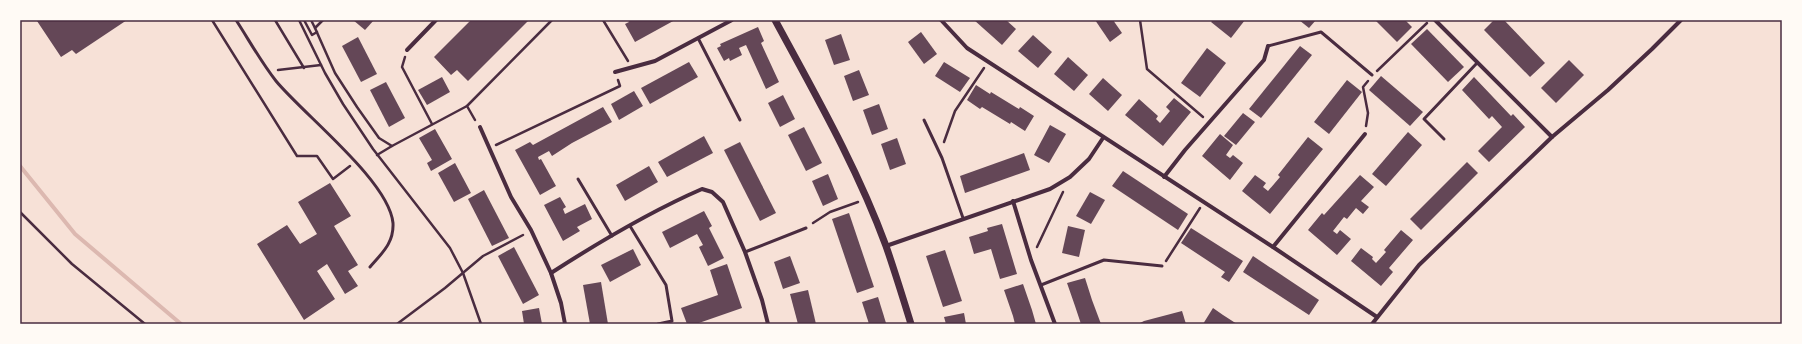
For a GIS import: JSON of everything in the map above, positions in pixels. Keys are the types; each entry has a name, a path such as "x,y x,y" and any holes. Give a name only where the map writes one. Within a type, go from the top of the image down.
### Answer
{"street":[{"path":"407,50 436,20"},
{"path":"615,72 655,61 732,20"},
{"path":"775,20 839,141 866,199 886,246 911,324"},
{"path":"941,20 967,48 1377,317"},
{"path":"1435,20 1552,137"},
{"path":"1372,324 1418,265 1552,137 1608,90 1681,20"},
{"path":"1164,177 1264,60 1268,46"},
{"path":"480,127 511,197 531,230 551,273 561,303 565,324"},
{"path":"1272,247 1365,134"},
{"path":"886,246 1050,189 1070,177 1089,159 1103,138"},
{"path":"551,273 612,236 702,189 712,192 723,202 745,252 762,300 768,324"},
{"path":"1013,202 1030,260 1041,285 1054,324"}],"lane":[{"path":"236,20 276,81 355,163 384,197 393,223 390,245 370,267"},
{"path":"1268,46 1322,32 1372,75"},
{"path":"698,38 740,120"},
{"path":"1444,139 1424,120 1477,63"},
{"path":"924,120 940,154 963,218"},
{"path":"578,179 612,236"},
{"path":"630,226 666,285 672,321 658,324"},
{"path":"745,252 806,228"},
{"path":"1041,285 1104,260 1162,266"}],"path":[{"path":"212,20 297,156 317,156 333,179 355,163"},
{"path":"274,20 304,68"},
{"path":"299,20 321,65 343,104 378,155 450,248 463,273 481,324"},
{"path":"304,20 312,35 317,32"},
{"path":"311,20 335,73 379,138 392,146"},
{"path":"315,28 323,20"},
{"path":"378,155 466,106 552,20"},
{"path":"602,20 632,68"},
{"path":"1140,20 1147,70 1210,122"},
{"path":"1365,134 1368,113 1363,87 1372,75 1430,20"},
{"path":"407,50 402,67 432,124"},
{"path":"940,154 955,111 988,62"},
{"path":"270,71 321,65"},
{"path":"490,148 620,86 615,72"},
{"path":"466,106 480,127"},
{"path":"1030,260 1070,177"},
{"path":"806,228 830,212 866,199"},
{"path":"1162,266 1204,203"},
{"path":"20,212 72,264 145,324"},
{"path":"397,324 483,256 531,230"}],"building":[{"path":"127,20 76,54 72,50 61,57 37,21"},
{"path":"353,20 374,20 365,30"},
{"path":"471,20 529,20 468,81 457,70 451,75 434,57"},
{"path":"628,20 675,20 635,42 625,24 629,22"},
{"path":"974,20 1006,20 1016,29 1002,45"},
{"path":"1095,20 1113,20 1122,33 1110,42"},
{"path":"1213,20 1245,20 1231,38 1211,22"},
{"path":"1299,20 1316,20 1309,28"},
{"path":"1375,20 1405,20 1412,27 1397,42"},
{"path":"1494,20 1504,20 1545,63 1530,77 1484,30"},
{"path":"758,27 764,41 761,43 779,82 766,89 746,45 739,48 742,55 730,61 729,58 724,61 717,48 721,46 720,44"},
{"path":"1427,29 1464,67 1448,82 1411,44"},
{"path":"921,32 937,54 924,64 908,42"},
{"path":"841,34 850,60 834,65 825,40"},
{"path":"1033,35 1052,52 1038,68 1018,51"},
{"path":"358,37 377,74 361,82 342,46"},
{"path":"1300,46 1312,55 1261,118 1249,109"},
{"path":"1207,48 1226,63 1200,97 1181,83"},
{"path":"1068,57 1088,75 1074,91 1054,74"},
{"path":"1569,60 1584,75 1556,103 1541,88"},
{"path":"689,62 698,77 650,104 641,88"},
{"path":"944,62 970,78 960,92 935,76"},
{"path":"859,70 869,95 853,101 844,76"},
{"path":"1381,76 1423,112 1410,126 1369,90"},
{"path":"442,77 450,92 427,105 418,90"},
{"path":"1474,77 1511,116 1513,114 1525,127 1489,162 1478,151 1502,127 1492,116 1489,119 1462,90"},
{"path":"1103,78 1122,95 1108,111 1089,94"},
{"path":"1347,80 1362,92 1329,134 1314,122"},
{"path":"386,82 405,118 389,127 370,90"},
{"path":"976,85 1019,109 1020,107 1034,116 1025,131 982,107 980,109 967,100"},
{"path":"634,91 643,106 619,120 611,104"},
{"path":"783,95 795,119 780,127 768,103"},
{"path":"1174,98 1191,112 1163,146 1125,115 1139,99 1158,116 1156,119 1160,123 1170,111 1166,107"},
{"path":"879,104 888,129 872,135 863,110"},
{"path":"603,107 612,122 572,143 552,156 549,151 538,157 539,160 541,159 556,186 540,195 515,150 530,142 533,145"},
{"path":"1243,113 1255,122 1236,145 1224,136"},
{"path":"1050,125 1066,134 1049,163 1034,155"},
{"path":"804,127 822,163 806,171 788,135"},
{"path":"435,129 452,159 431,171 427,163 432,160 419,138"},
{"path":"1408,132 1422,145 1386,186 1372,174"},
{"path":"1220,134 1233,145 1226,155 1230,158 1233,155 1243,163 1230,180 1202,156"},
{"path":"704,136 713,153 667,177 658,162"},
{"path":"1308,137 1323,149 1270,214 1242,191 1255,175 1266,183 1263,187 1268,191 1280,177 1278,175"},
{"path":"897,138 906,164 890,170 881,144"},
{"path":"740,142 776,213 760,221 724,150"},
{"path":"1024,153 1030,170 965,193 960,176"},
{"path":"1467,162 1478,173 1421,230 1410,219"},
{"path":"455,163 471,193 454,202 438,173"},
{"path":"649,166 658,182 625,201 616,185"},
{"path":"1123,171 1188,214 1178,230 1112,186"},
{"path":"828,174 838,199 823,206 812,181"},
{"path":"1360,175 1374,187 1361,201 1369,207 1363,214 1356,208 1347,219 1344,217 1333,231 1337,234 1340,230 1351,239 1337,255 1308,230 1322,213 1324,215"},
{"path":"330,183 351,216 334,226 358,265 348,271 358,286 345,294 327,264 317,271 335,299 304,320 257,244 287,225 300,244 317,234 298,202"},
{"path":"484,190 509,238 492,246 468,199"},
{"path":"1090,192 1105,200 1091,224 1076,216"},
{"path":"560,197 566,207 563,209 565,214 585,204 592,219 577,227 580,231 563,241 544,205"},
{"path":"704,211 712,226 709,228 724,258 708,266 699,247 703,245 697,234 670,248 662,232"},
{"path":"849,213 874,287 857,293 832,219"},
{"path":"1002,224 1017,274 1000,279 991,249 974,254 969,237 988,231 987,228"},
{"path":"1068,226 1085,230 1079,257 1062,253"},
{"path":"1191,228 1243,261 1229,282 1221,277 1225,272 1181,243"},
{"path":"1401,230 1413,240 1389,268 1393,272 1381,286 1351,261 1361,248 1373,257 1372,259 1376,263 1386,252 1384,250"},
{"path":"514,247 539,295 523,304 498,256"},
{"path":"633,249 641,265 610,282 601,265"},
{"path":"945,250 962,301 943,307 926,256"},
{"path":"790,256 800,283 783,289 774,262"},
{"path":"1253,256 1319,300 1309,315 1243,272"},
{"path":"727,264 742,308 696,324 687,324 681,308 718,295 710,270"},
{"path":"1085,278 1101,324 1081,324 1067,283"},
{"path":"601,282 608,324 590,324 583,285"},
{"path":"1023,284 1036,324 1015,324 1004,290"},
{"path":"808,290 816,324 798,324 790,294"},
{"path":"878,297 886,323 869,324 862,302"},
{"path":"539,308 542,324 524,324 522,311"},
{"path":"1213,308 1223,315 1237,324 1203,324"},
{"path":"1182,311 1186,324 1138,324 1144,321"},
{"path":"964,313 966,324 946,324 944,317"}],"waterway":[{"path":"20,166 75,234 181,324"}]}
